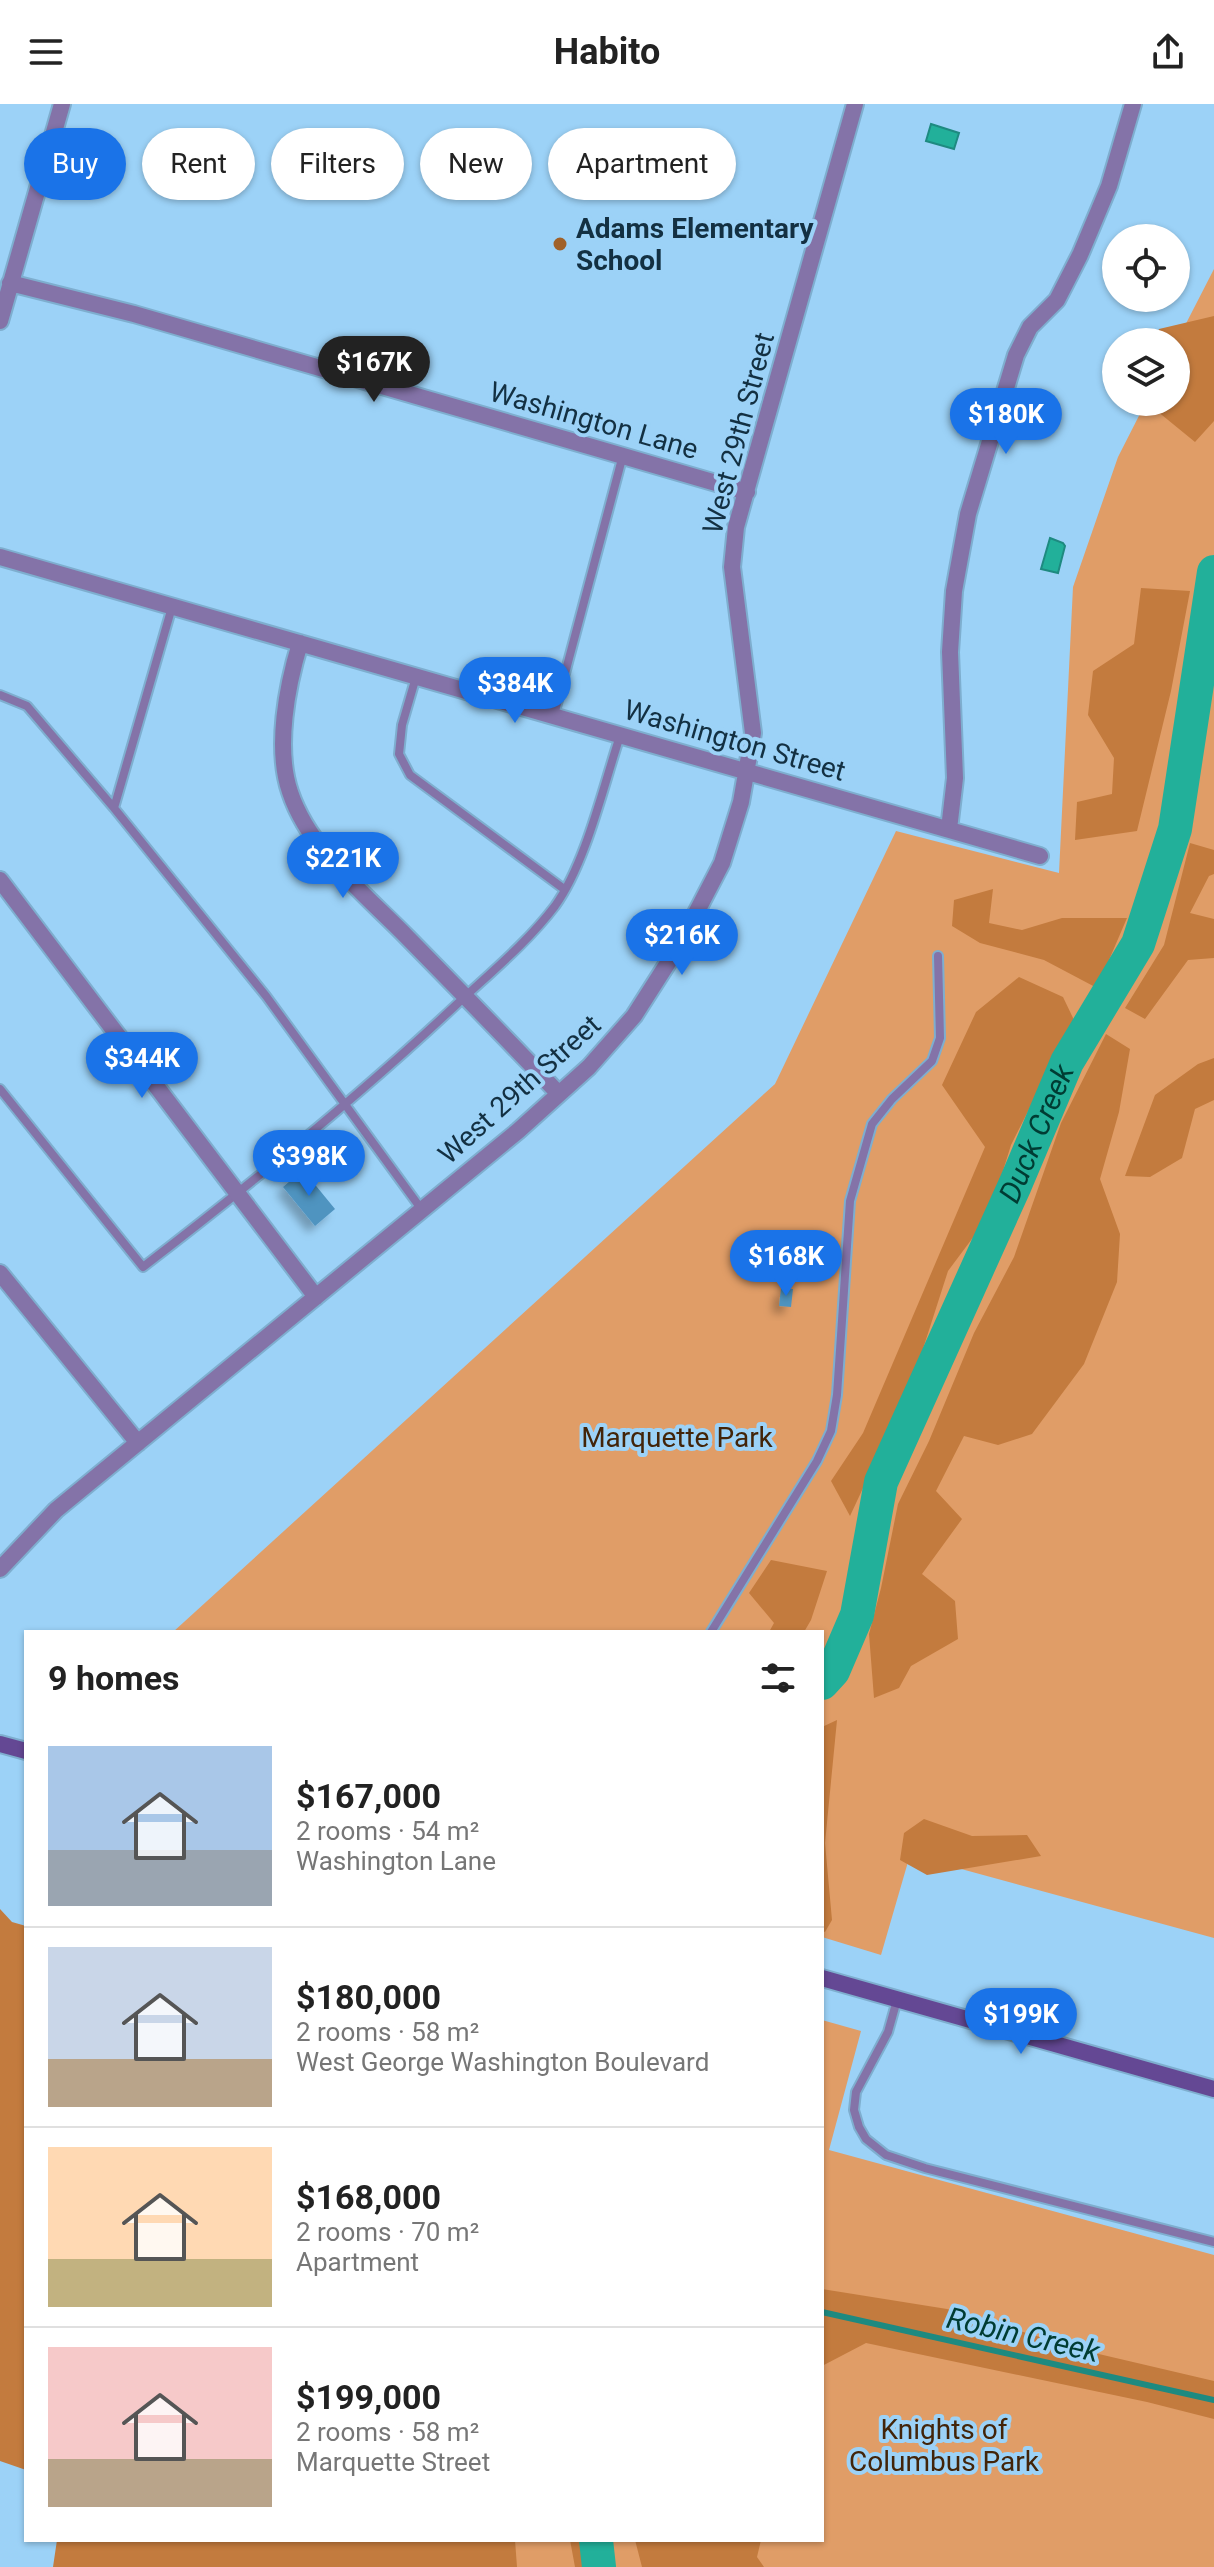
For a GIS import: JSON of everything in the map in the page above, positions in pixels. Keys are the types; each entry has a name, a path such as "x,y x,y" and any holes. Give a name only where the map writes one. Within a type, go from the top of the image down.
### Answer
{"main road":[{"path":"0,1744 24,1750"},
{"path":"824,1979 1214,2089"}],"street":[{"path":"0,321 62,104"},
{"name":"West 29th Street","path":"0,1569 56,1510 422,1210 589,1067 634,1016 680,944 722,863 741,802 753,733 732,567 736,527 855,104"},
{"path":"949,829 955,778 950,652 954,591 968,514 1016,355 1030,327 1057,300 1080,255 1109,186 1133,104"},
{"name":"Washington Lane","path":"10,283 134,314 747,492"},
{"name":"Washington Street","path":"0,557 1040,856"},
{"path":"300,643 288,682 284,764 290,792 306,826 339,867 559,1094"},
{"path":"0,880 316,1297"},
{"path":"0,1273 138,1443"}],"lane":[{"path":"554,715 623,455"},
{"path":"114,808 172,606"},
{"path":"416,676 402,725 399,754 410,775 564,889"},
{"path":"0,695 27,706 114,808 266,996 422,1210"},
{"path":"0,1089 143,1267 238,1194 465,997 524,941 556,904 580,857 620,734"},
{"path":"712,1630 817,1461 831,1431 837,1395 850,1201 872,1124 892,1099 932,1061 940,1038 938,956"},
{"path":"897,2000 888,2032 856,2092 854,2110 866,2139 886,2155 925,2168 1214,2242"}],"green space":[{"name":"Marquette Park","path":"1214,269 1214,1938 910,1855 881,1955 824,1938 824,1630 175,1630 775,1084 896,831 1059,873 1073,587 1118,457 1139,416 1190,416 1190,328 1184,328"},
{"name":"Knights of Columbus Park","path":"824,2021 861,2031 829,2150 1214,2255 1214,2567 442,2567 440,2542 824,2542"}],"shaded area":[{"path":"931,124 959,133 954,149 926,141"},
{"path":"1214,316 1214,421 1195,442 1163,416 1190,416 1190,328 1163,328"},
{"path":"1050,538 1065,546 1058,573 1041,569"},
{"path":"1141,588 1190,591 1171,691 1137,831 1075,840 1077,802 1112,794 1114,758 1088,715 1093,671 1134,644"},
{"path":"1190,843 1214,850 1214,874 1209,876 1190,913 1214,919 1214,958 1188,960 1145,1019 1125,1008 1164,945"},
{"path":"993,889 989,923 1022,930 1062,918 1127,918 1097,988 1044,960 980,943 952,926 954,900"},
{"path":"1019,977 1063,997 1074,1020 1011,1145 989,1216 948,1271 912,1383 850,1516 831,1481 863,1433 985,1147 942,1085 976,1012"},
{"path":"1106,1034 1130,1049 1119,1112 1100,1179 1120,1234 1117,1282 1084,1364 1032,1434 998,1445 964,1436 936,1491 962,1519 922,1574 955,1601 958,1639 911,1666 899,1688 874,1698 869,1634 898,1504 929,1441 974,1333 1014,1257 1061,1123"},
{"path":"1214,1058 1214,1100 1195,1109 1182,1158 1150,1177 1125,1176 1155,1095 1198,1064"},
{"path":"771,1560 827,1571 805,1630 770,1630 774,1623 749,1593"},
{"path":"837,1720 825,1843 832,1920 825,1932 824,1932 824,1726"},
{"path":"924,1819 972,1836 1027,1835 1041,1856 927,1875 900,1860 904,1833"},
{"path":"0,1909 12,1922 24,1925 24,2469 0,2461"},
{"path":"824,2289 947,2309 1086,2351 1214,2381 1214,2419 1147,2402 866,2343 824,2365"},
{"path":"57,2542 515,2542 517,2567 53,2567"},
{"path":"570,2542 588,2542 589,2567 575,2567"},
{"path":"636,2542 761,2542 757,2557 764,2567 642,2567"}],"building":[{"path":"303,1170 335,1209 315,1226 283,1187"},
{"path":"781,1288 793,1289 791,1307 779,1306"}],"waterway":[{"name":"Duck Creek","path":"824,1681 833,1671 857,1615 881,1482 1067,1062 1138,944 1175,829 1214,572"},
{"name":"Robin Creek","path":"824,2312 1214,2400"},
{"name":"Duck Creek","path":"596,2542 599,2567"}],"place":[{"name":"Adams Elementary School","path":"560,244"}]}
